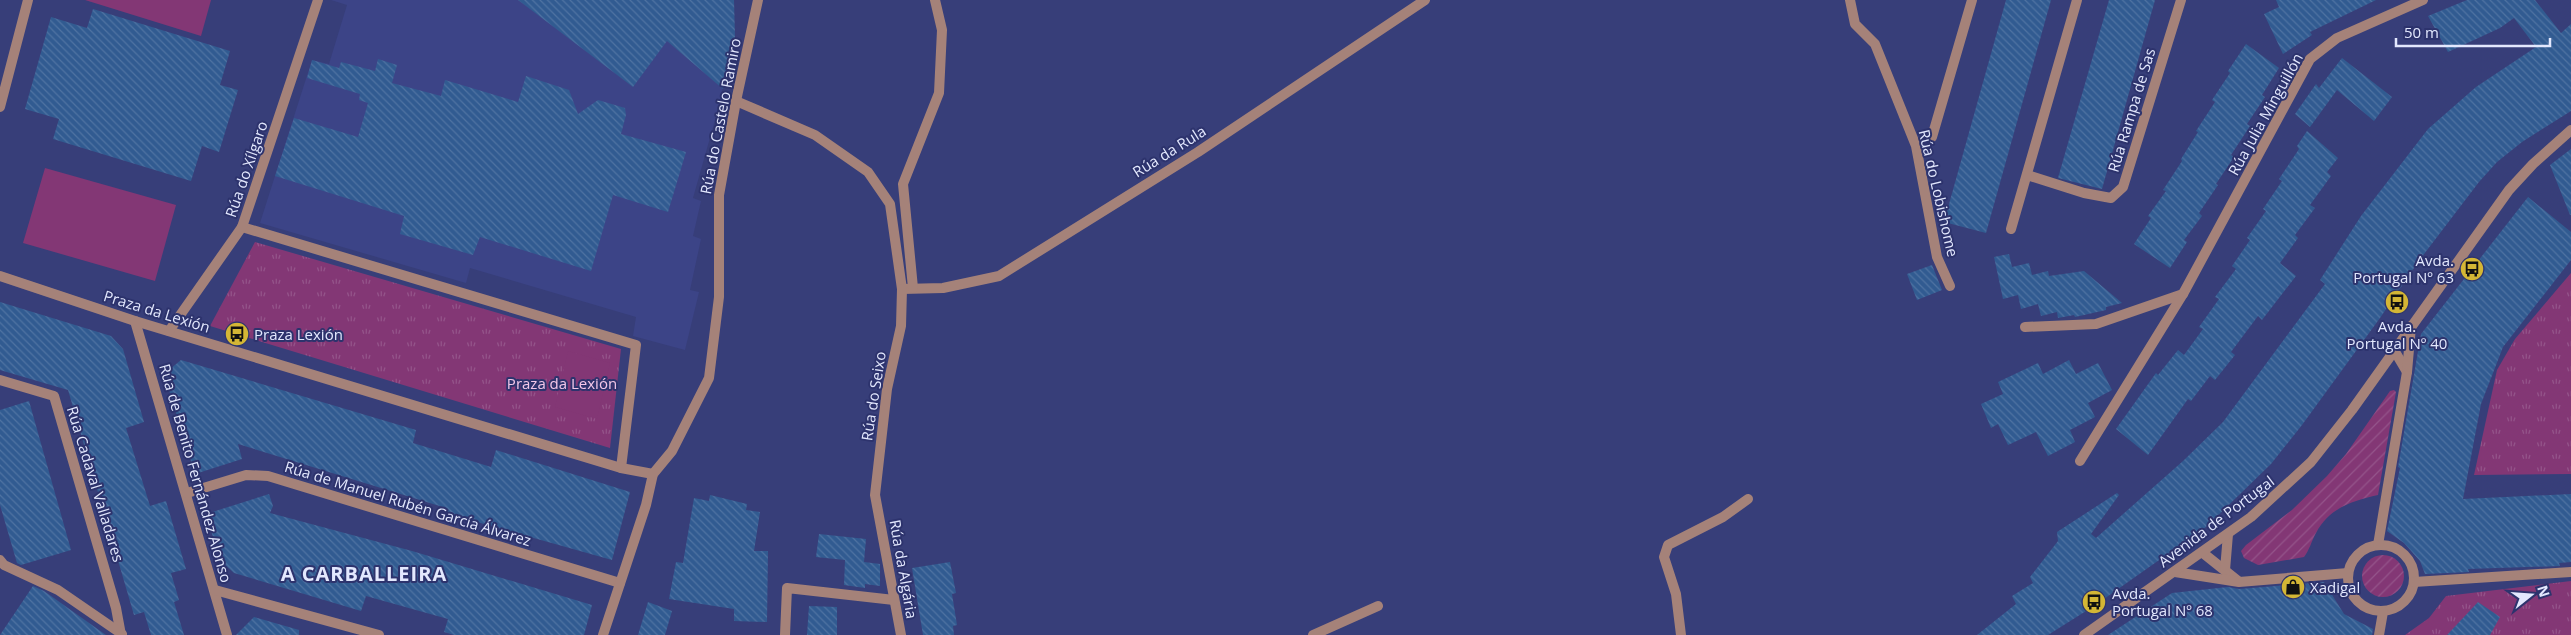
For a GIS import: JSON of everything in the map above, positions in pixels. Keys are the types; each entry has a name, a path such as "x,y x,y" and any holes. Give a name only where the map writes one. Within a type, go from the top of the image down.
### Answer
{"street":[{"path":"0,107 28,0"},
{"name":"Rúa do Xílgaro","path":"169,331 242,227 318,0"},
{"name":"Rúa do Castelo Ramiro","path":"603,635 646,505 654,474 672,451 709,378 719,297 719,195 736,101 758,0"},
{"path":"902,289 912,288 903,184 939,93 942,30 935,0"},
{"name":"Rúa da Rula","path":"912,288 943,288 999,276 1198,152 1425,0"},
{"name":"Rúa do Lobishome","path":"1850,0 1855,24 1875,44 1916,146 1937,257 1950,286"},
{"path":"1932,137 1972,0"},
{"path":"2011,229 2077,0"},
{"name":"Rúa Rampa de Sas","path":"2027,175 2084,193 2111,198 2124,187 2181,0"},
{"name":"Rúa Julia Minguillón","path":"2080,461 2183,294 2310,59 2337,38 2423,0"},
{"name":"Rúa do Seixo","path":"736,101 815,135 868,172 890,204 902,289 900,326 887,389 875,495 877,508"},
{"name":"Avenida de Portugal","path":"2084,635 2094,631 2228,534 2272,498 2311,462 2347,417 2509,190 2533,164 2571,130"},
{"path":"242,227 636,345 621,468"},
{"name":"Praza da Lexión","path":"0,276 135,321 621,468 654,474"},
{"path":"2025,327 2096,324 2183,294"},
{"name":"Rúa de Benito Fernández Alonso","path":"135,321 187,493 227,635"},
{"path":"2378,545 2407,372 2411,326"},
{"path":"2394,350 2407,372"},
{"name":"Rúa Cadaval Valladares","path":"0,380 54,396 122,634"},
{"name":"Rúa de Manuel Rubén García Álvarez","path":"187,493 246,475 268,476 620,583"},
{"path":"1681,635 1676,594 1664,557 1668,545 1723,517 1748,499"},
{"name":"Rúa da Algária","path":"877,508 901,635"},
{"path":"2226,570 2228,534"},
{"path":"2378,545 2397,549 2405,555 2411,563 2414,582 2411,593 2404,602 2383,612 2364,607 2357,601 2348,583 2348,574 2358,554 2378,545"},
{"path":"2203,553 2226,570 2238,582"},
{"path":"0,560 4,565 58,590 122,634"},
{"path":"2174,572 2238,582 2348,574"},
{"path":"2414,582 2571,572"},
{"path":"785,635 787,588 894,600"},
{"path":"215,590 379,635"},
{"path":"1314,635 1378,606"},
{"path":"2379,635 2383,612"}],"shaded area":[{"path":"331,0 734,0 733,44 715,120 693,198 701,201 693,236 701,239 690,290 699,292 685,350 633,336 636,317 470,268 466,283 260,223 312,60 329,64 347,5"}],"green space":[{"path":"85,0 211,0 201,36"},
{"path":"45,168 176,205 155,281 23,243"},
{"name":"Praza da Lexión","path":"255,242 621,349 610,448 210,326"},
{"path":"2571,273 2571,474 2474,475 2497,370 2515,339"},
{"path":"568,351 610,363 597,419 555,407"},
{"path":"2394,390 2396,392 2378,495 2350,503 2328,517 2321,524 2304,557 2258,565 2244,558 2241,551 2246,545 2292,510 2327,476 2346,454 2390,391"},
{"path":"2383,555 2398,561 2404,576 2398,591 2383,597 2368,591 2362,576 2368,561"},
{"path":"2571,581 2571,635 2405,635 2429,618 2446,596"}],"building":[{"path":"518,0 734,0 735,37 723,89 667,41 633,87"},
{"path":"2006,0 2051,0 1986,233 1944,222"},
{"path":"2109,0 2155,0 2102,189 2058,178"},
{"path":"2276,0 2376,0 2310,32 2312,35 2283,54 2264,14 2279,7"},
{"path":"2467,0 2535,0 2561,33 2571,24 2571,111 2522,142 2497,162 2479,182 2418,262 2380,318 2302,425 2271,464 2206,527 2094,606 2048,635 1977,635 2016,604 2012,596 2033,583 2030,577 2058,541 2057,532 2117,493 2119,495 2091,534 2096,538 2183,461 2223,422 2325,284 2320,280 2361,216 2428,129 2476,87 2536,47 2514,18 2500,28 2448,52 2428,16"},
{"path":"93,9 230,51 220,85 238,90 219,152 202,146 191,181 53,139 59,119 25,109 51,17 87,28"},
{"path":"2246,44 2279,68 2262,95 2265,97 2247,124 2250,126 2231,155 2234,157 2199,213 2202,216 2184,240 2187,242 2170,268 2134,244 2151,218 2148,216 2166,191 2163,190 2182,161 2181,159 2198,132 2196,131 2215,102 2212,100 2230,73 2228,71"},
{"path":"2342,58 2392,97 2374,121 2337,90 2310,127 2295,114 2316,84 2319,88"},
{"path":"378,59 397,65 392,83 441,96 445,80 518,102 526,76 569,90 578,114 598,100 625,108 626,115 621,134 686,152 668,212 613,195 591,271 480,237 473,255 400,234 404,216 275,176 294,118 358,137 368,103 359,100 360,94 307,78 312,60 339,68 341,62 375,71"},
{"path":"2307,131 2338,158 2327,172 2331,176 2310,205 2315,208 2295,235 2298,238 2280,263 2296,276 2262,320 2258,316 2231,352 2235,355 2215,380 2210,376 2191,401 2188,399 2148,455 2116,429 2156,373 2158,375 2178,350 2184,355 2203,329 2199,327 2219,299 2215,297 2236,269 2232,266 2250,240 2247,238 2266,211 2263,209 2282,181 2279,179 2299,149 2297,146"},
{"path":"2571,149 2571,215 2570,215 2550,165"},
{"path":"2528,197 2571,232 2571,260 2503,347 2481,404 2463,499 2571,494 2571,562 2559,563 2560,566 2468,569 2469,572 2425,574 2420,561 2404,543 2387,531 2400,468 2398,467 2421,334"},
{"path":"2009,254 2012,267 2029,263 2032,275 2048,271 2049,276 2084,271 2122,303 2106,307 2106,310 2075,317 2074,315 2058,318 2057,312 2041,316 2038,304 2021,309 2018,295 2003,299 1994,257"},
{"path":"1932,265 1942,290 1917,300 1907,274"},
{"path":"0,302 111,336 123,349 144,422 126,428 150,506 166,501 186,569 171,573 179,600 174,602 184,635 151,635 144,612 134,615 68,390 0,370"},
{"path":"181,360 416,430 413,443 491,467 496,450 630,492 612,560 445,513 446,508 238,444 242,459 195,474 164,374"},
{"path":"2069,360 2076,374 2098,363 2112,390 2088,403 2095,417 2070,430 2075,442 2048,456 2036,432 2008,445 1998,424 1991,428 1981,404 2003,394 1998,382 2038,363 2043,374"},
{"path":"29,401 71,550 21,565 17,563 0,505 0,410"},
{"path":"269,494 273,506 270,513 412,551 592,605 584,635 454,635 444,632 448,619 366,596 361,611 234,573 220,560 206,514"},
{"path":"710,495 747,504 746,510 760,512 754,551 768,551 767,622 734,621 734,609 669,599 676,562 683,563 694,498 709,501"},
{"path":"819,534 866,539 864,562 880,564 880,586 865,584 865,588 844,585 845,560 816,557"},
{"path":"950,562 956,593 952,594 957,625 953,626 954,635 923,635 912,568"},
{"path":"2324,582 2344,614 2373,629 2372,635 2108,635 2172,593 2228,587 2239,589"},
{"path":"33,586 44,591 106,635 0,635"},
{"path":"648,602 672,611 665,635 638,635"},
{"path":"2478,602 2500,617 2490,635 2447,635"},
{"path":"809,606 837,607 837,635 807,635"},
{"path":"254,617 299,630 299,635 236,635"}],"place":[{"name":"Avda. Portugal Nº 63","path":"2472,269"},
{"name":"Avda. Portugal Nº 40","path":"2397,302"},
{"name":"Praza Lexión","path":"237,334"},
{"name":"Xadigal","path":"2293,587"},
{"name":"Avda. Portugal Nº 68","path":"2094,602"}],"district":[{"name":"A CARBALLEIRA","path":"364,573"}]}
